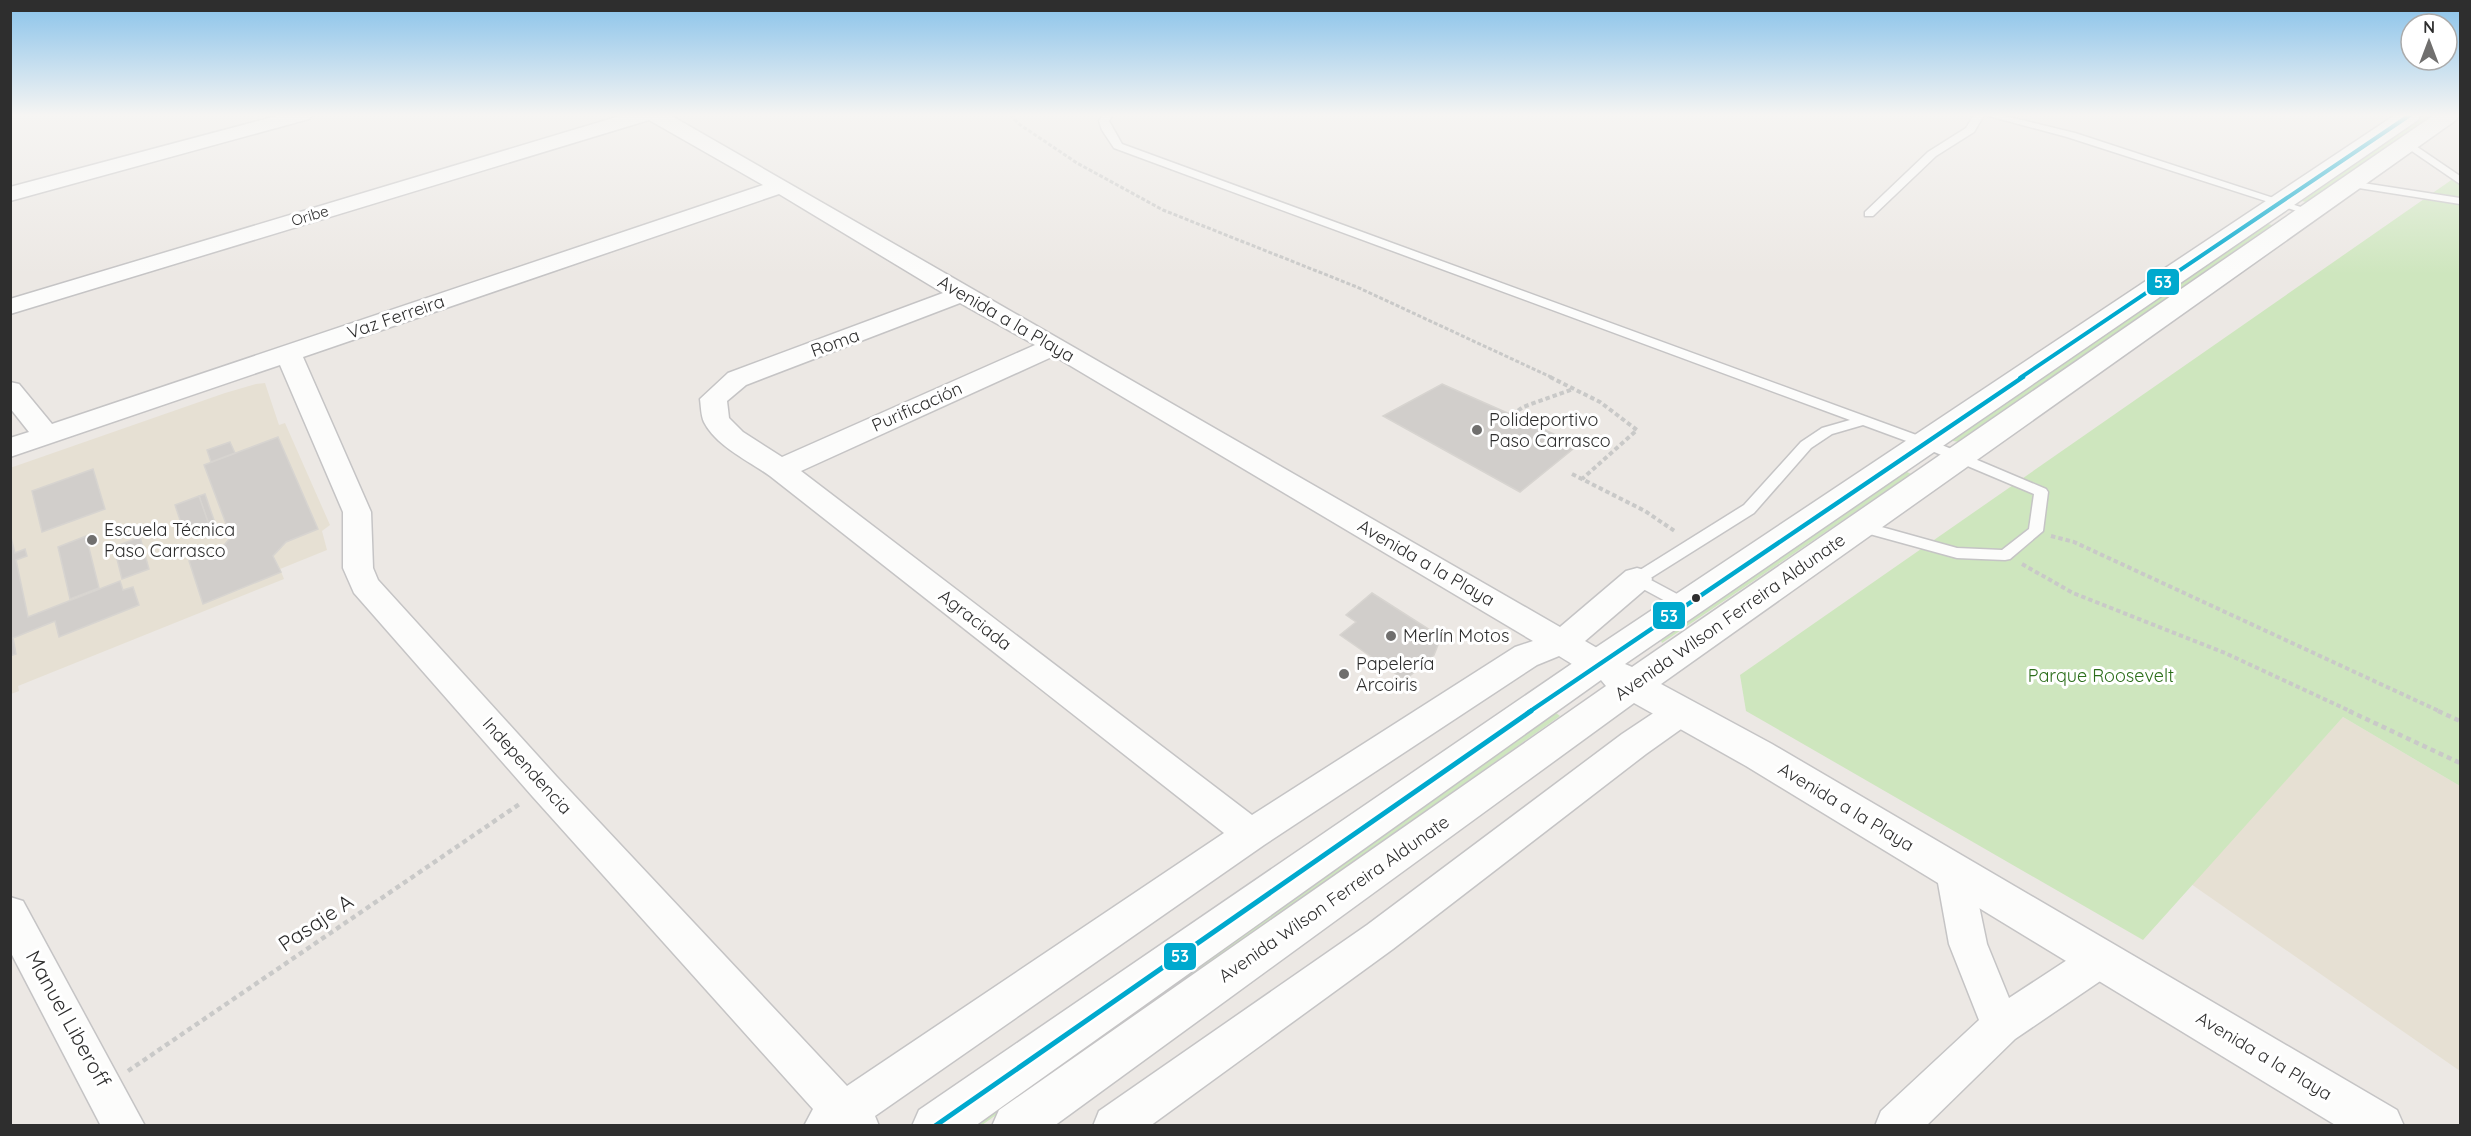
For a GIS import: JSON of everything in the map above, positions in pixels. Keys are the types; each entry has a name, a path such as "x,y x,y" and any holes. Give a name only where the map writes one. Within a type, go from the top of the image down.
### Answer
{"main road":[{"name":"Avenida Wilson Ferreira Aldunate","path":"935,1125 1598,664 1687,606 2331,168"},
{"name":"Avenida Wilson Ferreira Aldunate","path":"1015,1125 1632,686 2372,168"},
{"name":"Avenida a la Playa","path":"1598,664 1679,713 1759,755 2381,1125"}],"street":[{"path":"10,194 106,168"},
{"name":"Oribe","path":"10,307 469,168"},
{"name":"Avenida a la Playa","path":"749,168 1598,664"},
{"name":"Vaz Ferreira","path":"10,448 781,186"},
{"name":"Roma","path":"713,399 738,379 962,294"},
{"name":"Purificación","path":"780,469 1055,346"},
{"name":"Independencia","path":"288,353 357,512 358,568 365,585 842,1121"},
{"path":"10,390 46,435"},
{"name":"Agraciada","path":"713,399 716,420 733,438 780,469 1251,834"},
{"path":"842,1121 1251,834 1526,656 1562,643 1637,579"},
{"path":"1114,1125 1380,937 1634,744 1679,713"},
{"path":"1954,872 1968,944 2001,1026"},
{"name":"Manuel Liberoff","path":"10,913 124,1125"},
{"path":"1896,1125 2001,1026 2101,959"}],"lane":[{"path":"1178,168 1925,443 2041,492 2036,531 2005,555 1957,553 1860,526"},
{"path":"1869,214 1917,168"},
{"path":"2174,168 2310,212"},
{"path":"2442,168 2460,181"},
{"path":"2350,184 2460,201"},
{"path":"1637,579 1749,509 1806,445 1827,431 1862,421"},
{"path":"1637,579 1687,606"}],"path":[{"path":"1086,168 1162,210 1357,287 1512,357 1600,402 1638,430 1582,479"},
{"path":"1512,415 1524,407 1574,389"},
{"path":"1572,474 1645,511 1695,544"},
{"path":"2036,531 2074,542 2460,721"},
{"path":"2005,555 2073,593 2225,653 2460,764"},
{"name":"Pasaje A","path":"105,1087 545,787"}],"shaded area":[{"path":"265,383 279,425 285,423 330,525 322,531 327,550 280,569 284,579 18,686 19,691 11,694 10,468 225,393"},
{"path":"2343,717 2460,786 2460,1071 2191,884"}],"green space":[{"path":"2350,168 2356,168 2306,202 2302,201"},
{"name":"Parque Roosevelt","path":"2460,174 2460,786 2343,717 2143,940 1746,711 1740,675"},
{"path":"2268,224 2272,225 1960,442 1953,441 1953,439"},
{"path":"1905,471 1911,474 1662,643 1661,641"},
{"path":"1556,713 1560,716 982,1125 968,1126"}],"building":[{"name":"Polideportivo Paso Carrasco","path":"1442,384 1578,445 1520,492 1383,416"},
{"path":"278,437 318,529 286,542 273,556 281,572 203,604 189,561 220,550 231,537 204,465"},
{"path":"230,442 235,453 211,462 207,450"},
{"path":"93,469 105,509 42,532 32,491"},
{"path":"205,494 215,523 209,525 199,496"},
{"path":"199,496 209,525 185,535 175,505"},
{"path":"10,534 15,553 25,549 27,556 16,560 28,617 120,581 123,590 133,587 139,605 59,637 55,621 13,638 16,654 10,656"},
{"path":"86,536 99,588 70,599 58,547"},
{"path":"140,537 149,569 122,579 114,547"},
{"name":"Merlín Motos","path":"1372,593 1441,637 1434,655 1405,680 1340,635 1356,622 1346,615"}],"transit line":[{"name":"53","path":"935,1126 1598,664 2332,168"}],"place":[{"name":"Polideportivo Paso Carrasco","path":"1477,430"},
{"name":"Escuela Técnica Paso Carrasco","path":"92,540"},
{"name":"Merlín Motos","path":"1391,636"},
{"name":"Papelería Arcoiris","path":"1344,674"}]}
